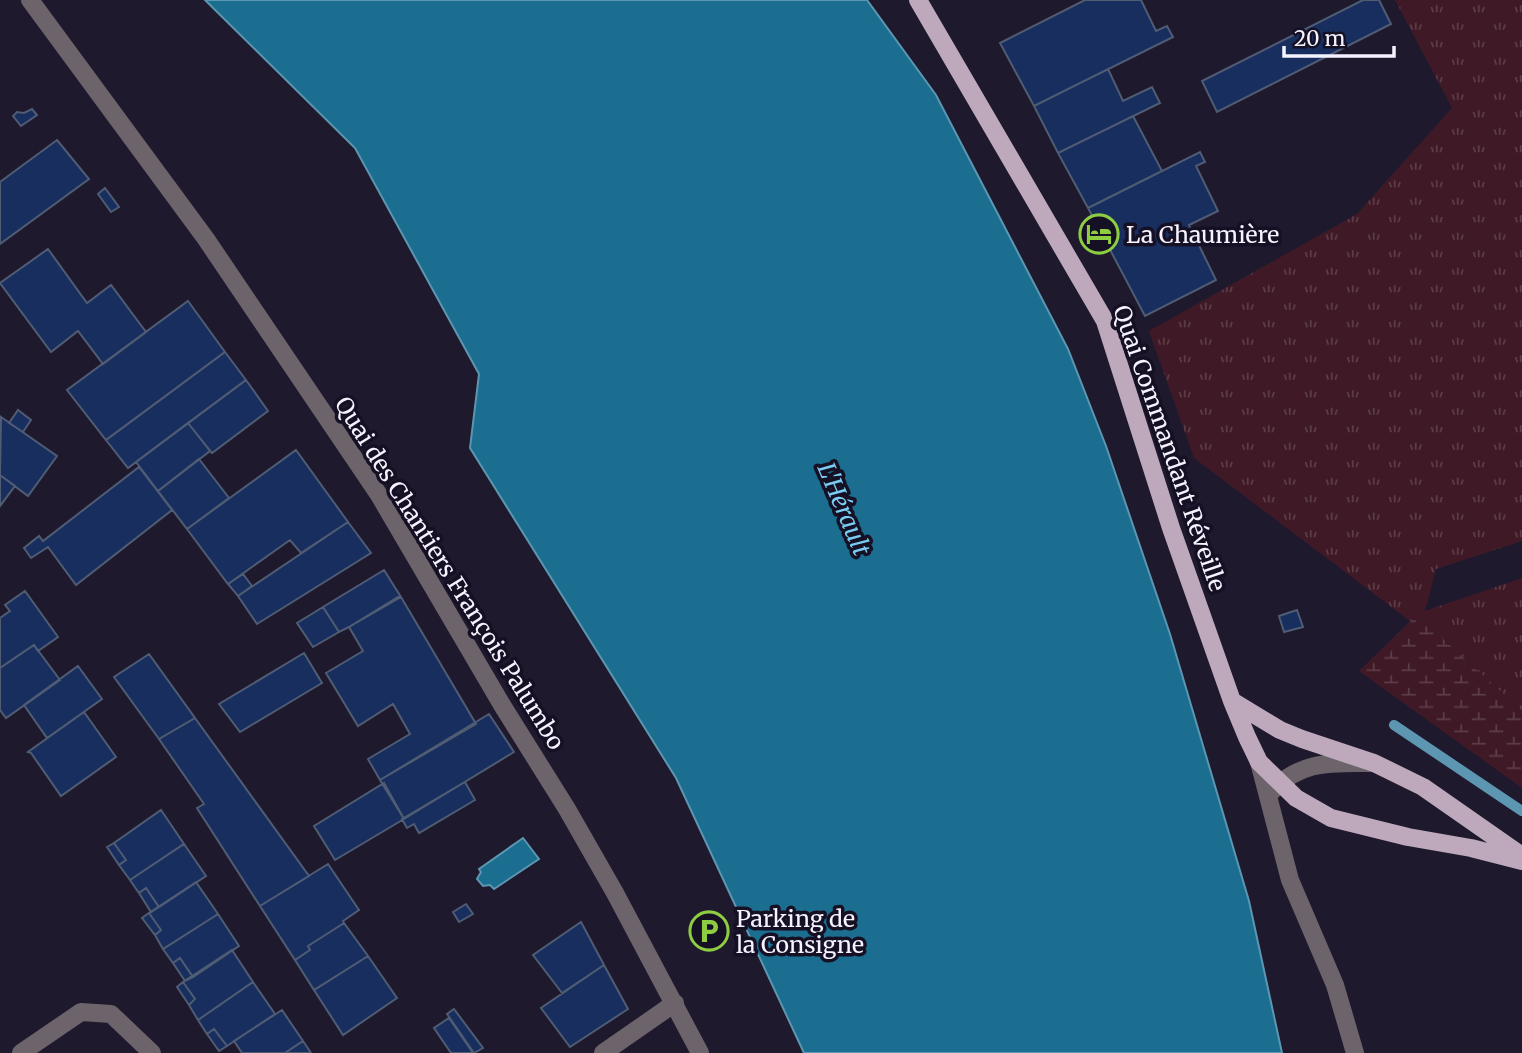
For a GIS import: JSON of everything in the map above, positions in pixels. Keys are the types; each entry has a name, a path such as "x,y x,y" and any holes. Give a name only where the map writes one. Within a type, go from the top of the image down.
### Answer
{"main road":[{"name":"Quai Commandant Réveille","path":"918,0 1105,321 1171,528 1232,701 1273,789 1296,798 1331,818 1408,837 1522,858"},
{"path":"1232,701 1280,730 1374,763 1423,787 1522,858"}],"street":[{"name":"Quai des Chantiers François Palumbo","path":"30,0 206,239 379,495 502,705 567,809 700,1053"},
{"path":"1355,1053 1335,985 1290,880 1273,789 1291,774 1323,763 1374,763"},
{"path":"603,1053 675,1003"},
{"path":"20,1053 80,1012 111,1014 152,1053"}],"green space":[{"path":"1395,0 1522,0 1522,541 1436,569 1425,611 1522,578 1522,711 1419,617 1410,621 1194,458 1149,331 1357,214 1452,108"},
{"path":"1417,615 1522,711 1522,788 1359,671"}],"water":[{"name":"L'Hérault","path":"205,0 867,0 936,95 1068,349 1106,446 1170,634 1249,901 1282,1053 804,1053 676,778 470,448 479,374 355,148"},
{"path":"523,838 539,859 494,889 490,885 483,886 477,879 481,872 479,869"}],"building":[{"path":"1085,0 1141,0 1156,31 1167,26 1173,37 1034,106 1000,43"},
{"path":"1363,0 1379,0 1391,24 1217,112 1202,81"},
{"path":"1108,69 1123,101 1152,87 1160,103 1058,153 1034,106"},
{"path":"32,109 37,115 21,126 13,116 17,112 24,113"},
{"path":"1133,116 1162,171 1088,208 1058,153"},
{"path":"57,140 89,179 0,244 0,182"},
{"path":"1200,152 1205,162 1196,166 1218,211 1189,225 1216,280 1145,316 1088,208"},
{"path":"105,188 119,207 111,212 98,194"},
{"path":"48,249 87,303 111,285 146,332 103,364 78,331 51,352 0,283"},
{"path":"188,301 225,352 106,440 67,390"},
{"path":"225,352 246,380 128,468 106,440"},
{"path":"246,380 268,411 212,453 188,423"},
{"path":"18,410 31,420 23,432 9,423"},
{"path":"1,417 57,456 28,496 0,475"},
{"path":"188,423 210,451 158,491 136,462"},
{"path":"296,450 348,522 301,553 290,540 228,584 187,529"},
{"path":"199,459 229,498 187,529 158,491"},
{"path":"139,467 172,510 76,585 48,547 31,558 24,548 39,536 43,541"},
{"path":"0,475 15,486 0,506"},
{"path":"348,522 371,553 257,624 238,596"},
{"path":"384,570 401,597 339,632 323,607"},
{"path":"243,574 252,586 238,596 228,584"},
{"path":"25,591 58,637 38,651 34,645 0,668 0,618 10,611 5,605"},
{"path":"401,597 476,724 380,780 368,759 410,734 393,704 358,726 326,673 363,651 349,627"},
{"path":"323,607 339,632 313,647 297,623"},
{"path":"1297,610 1303,627 1284,632 1279,616"},
{"path":"34,645 60,680 6,718 0,710 0,668"},
{"path":"304,653 322,683 240,732 219,704"},
{"path":"149,654 195,718 159,739 114,677"},
{"path":"78,666 102,699 47,738 24,705"},
{"path":"84,712 116,757 61,796 28,752"},
{"path":"489,714 514,752 404,819 380,780"},
{"path":"195,718 309,876 260,906 197,808 204,804 159,739"},
{"path":"465,782 475,800 419,833 414,824 407,828 402,819"},
{"path":"384,783 404,819 335,860 314,826"},
{"path":"161,810 184,844 130,880 119,865 126,860 114,843"},
{"path":"114,843 126,860 119,865 107,847"},
{"path":"184,844 206,876 159,907 146,888 139,893 130,880"},
{"path":"328,864 359,910 308,946 310,950 295,960 260,906"},
{"path":"196,882 218,914 163,949 155,935 161,930 149,913"},
{"path":"146,888 159,907 151,912 139,893"},
{"path":"466,904 473,914 459,922 453,912"},
{"path":"149,913 161,930 155,935 142,918"},
{"path":"218,914 239,946 193,977 180,958 173,963 163,949"},
{"path":"581,922 604,965 562,993 533,955"},
{"path":"344,923 368,956 314,990 295,960 310,950 308,946"},
{"path":"232,950 253,982 198,1020 189,1005 195,999 183,982"},
{"path":"368,956 397,998 343,1035 314,990"},
{"path":"180,958 193,977 185,981 173,963"},
{"path":"604,965 628,1009 570,1047 541,1008"},
{"path":"183,982 195,999 189,1005 177,987"},
{"path":"253,982 275,1014 227,1046 214,1029 207,1034 198,1020"},
{"path":"454,1009 483,1048 474,1053 447,1014"},
{"path":"282,1010 303,1041 285,1053 242,1053 234,1041"},
{"path":"449,1018 473,1053 451,1053 434,1028"},
{"path":"214,1029 227,1046 219,1051 207,1034"},
{"path":"303,1041 311,1053 285,1053"}],"waterway":[{"path":"1394,725 1522,811"}],"place":[{"name":"La Chaumière","path":"1099,234"},
{"name":"Parking de la Consigne","path":"709,931"}]}
